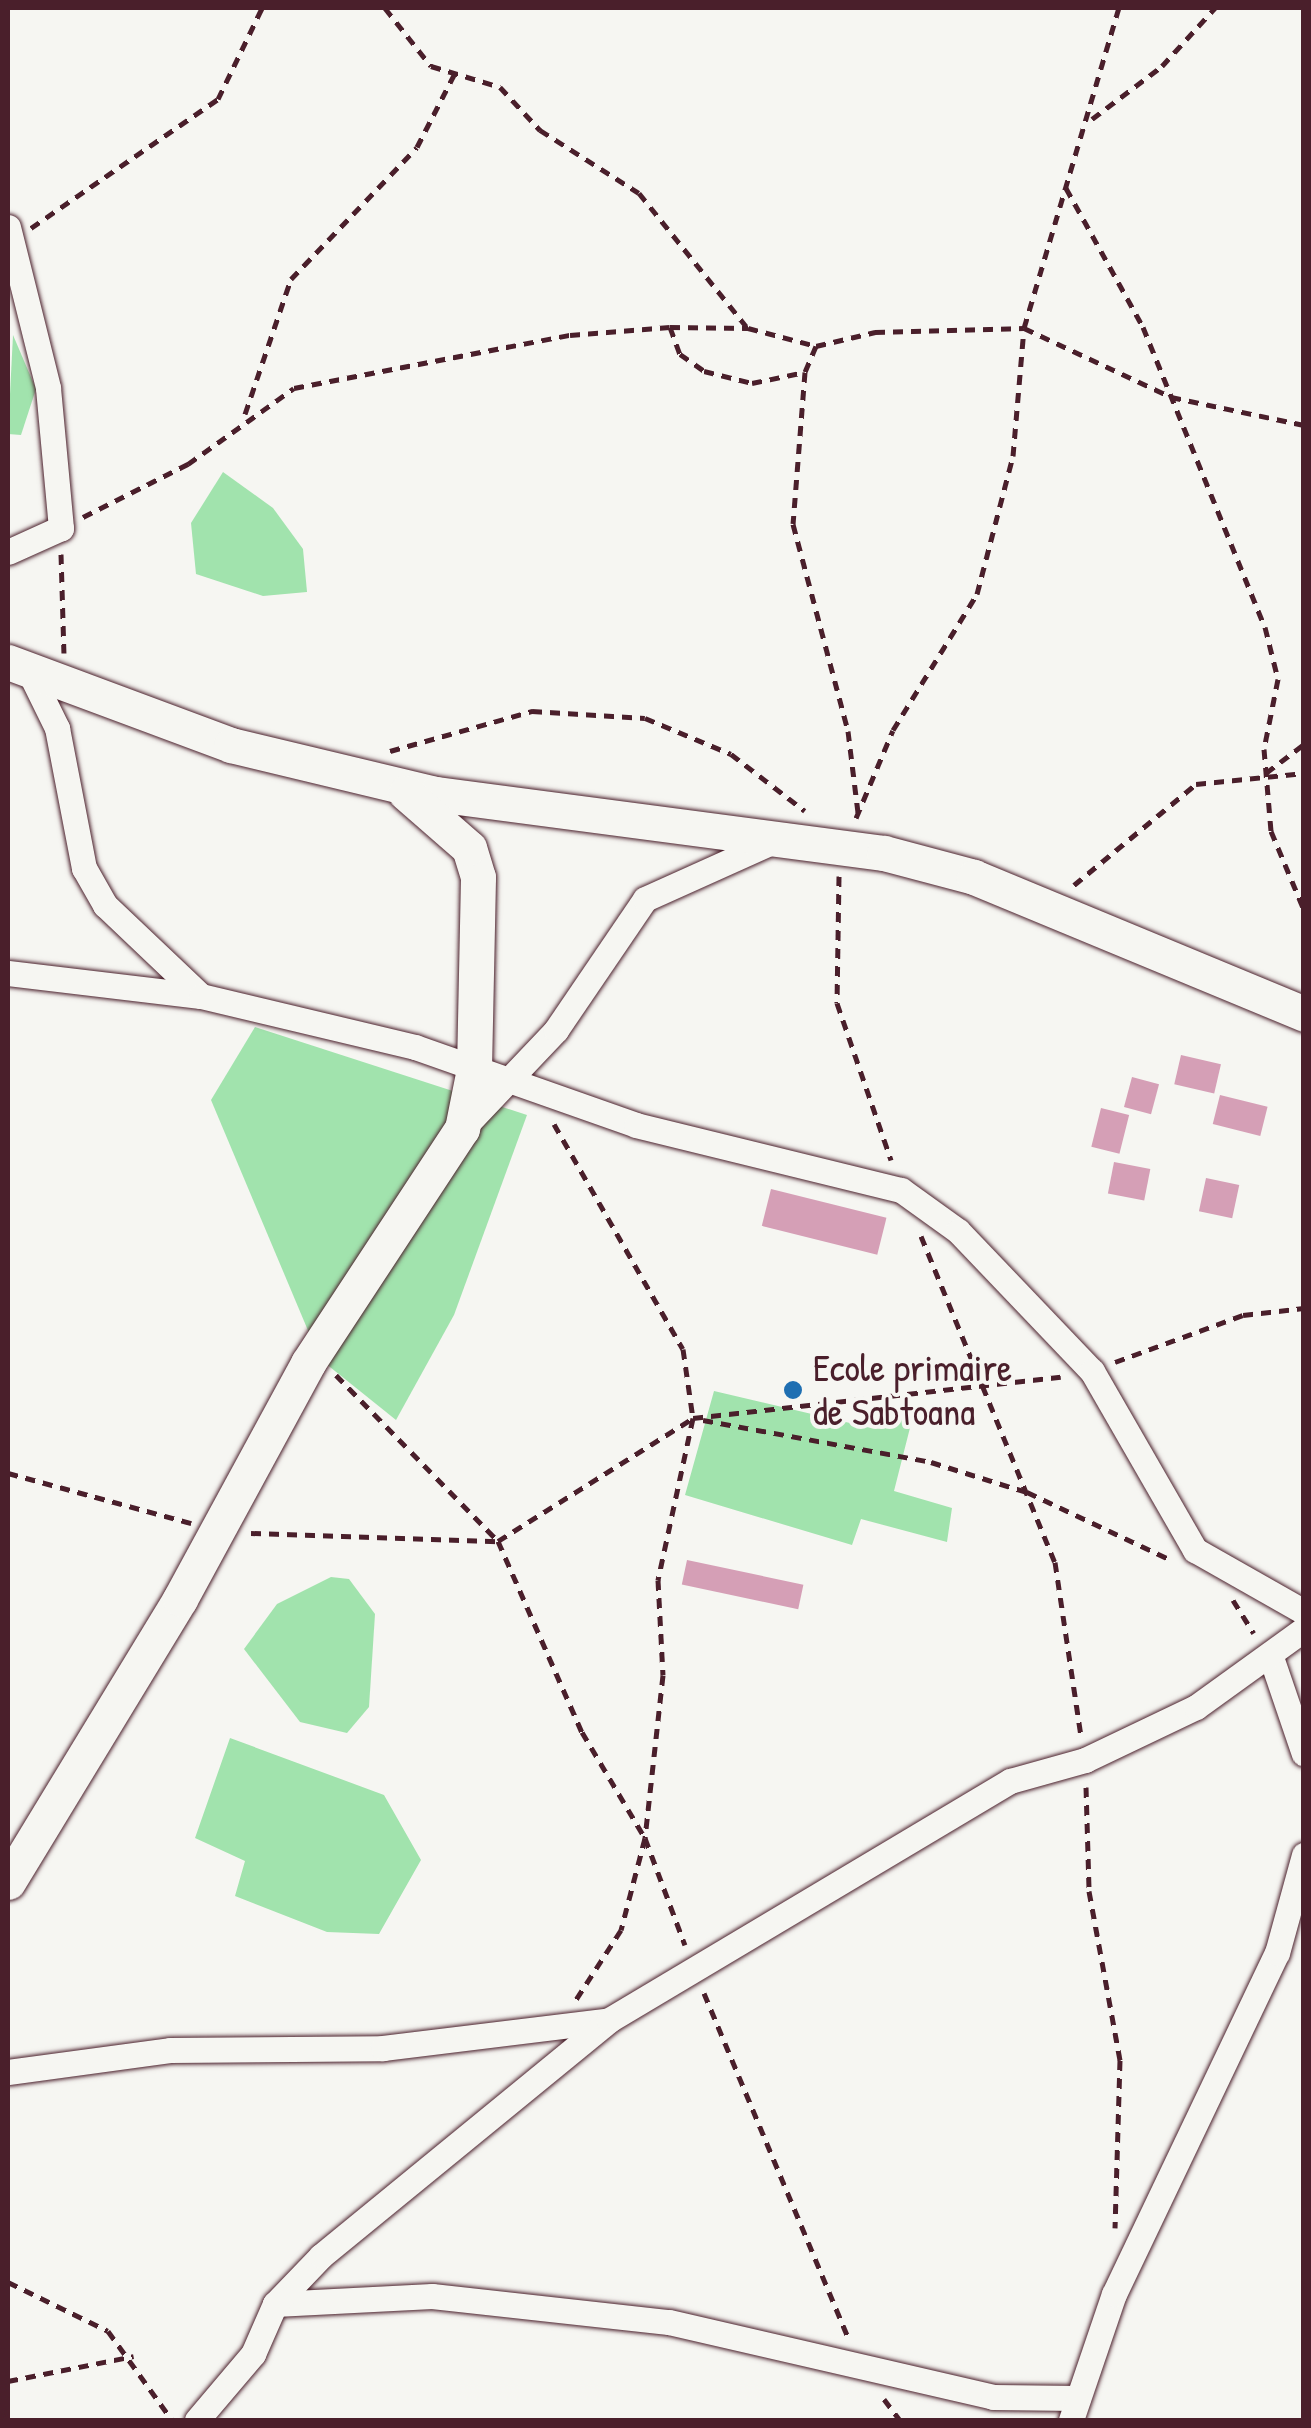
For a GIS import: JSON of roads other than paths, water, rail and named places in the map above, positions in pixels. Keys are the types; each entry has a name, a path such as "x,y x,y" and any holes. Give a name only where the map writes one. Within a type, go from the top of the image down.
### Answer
{"street":[{"path":"8,552 61,528 48,388 11,234"},
{"path":"32,672 230,745 389,768 774,841 884,853 1046,906 1304,1014"},
{"path":"32,672 57,728 84,868 106,905 201,996"},
{"path":"389,768 447,824 478,877 489,1074"},
{"path":"8,1882 220,1530 308,1363 462,1130 489,1074 568,1014 646,900 774,841"},
{"path":"8,973 201,996 489,1074 636,1126 902,1190 958,1231 1092,1371 1195,1550 1304,1612"},
{"path":"197,2420 234,2383 276,2304 608,2020 1010,1781 1085,1760 1196,1706 1271,1657 1304,1629"},
{"path":"1271,1657 1304,1754"},
{"path":"276,2304 432,2296 669,2322 993,2397 1075,2409 1114,2294 1277,1954 1304,1855"},
{"path":"8,2072 170,2050 383,2048 553,2030 608,2020"}],"place":[{"name":"Ecole primaire de Sabtoana","path":"793,1390"}]}
